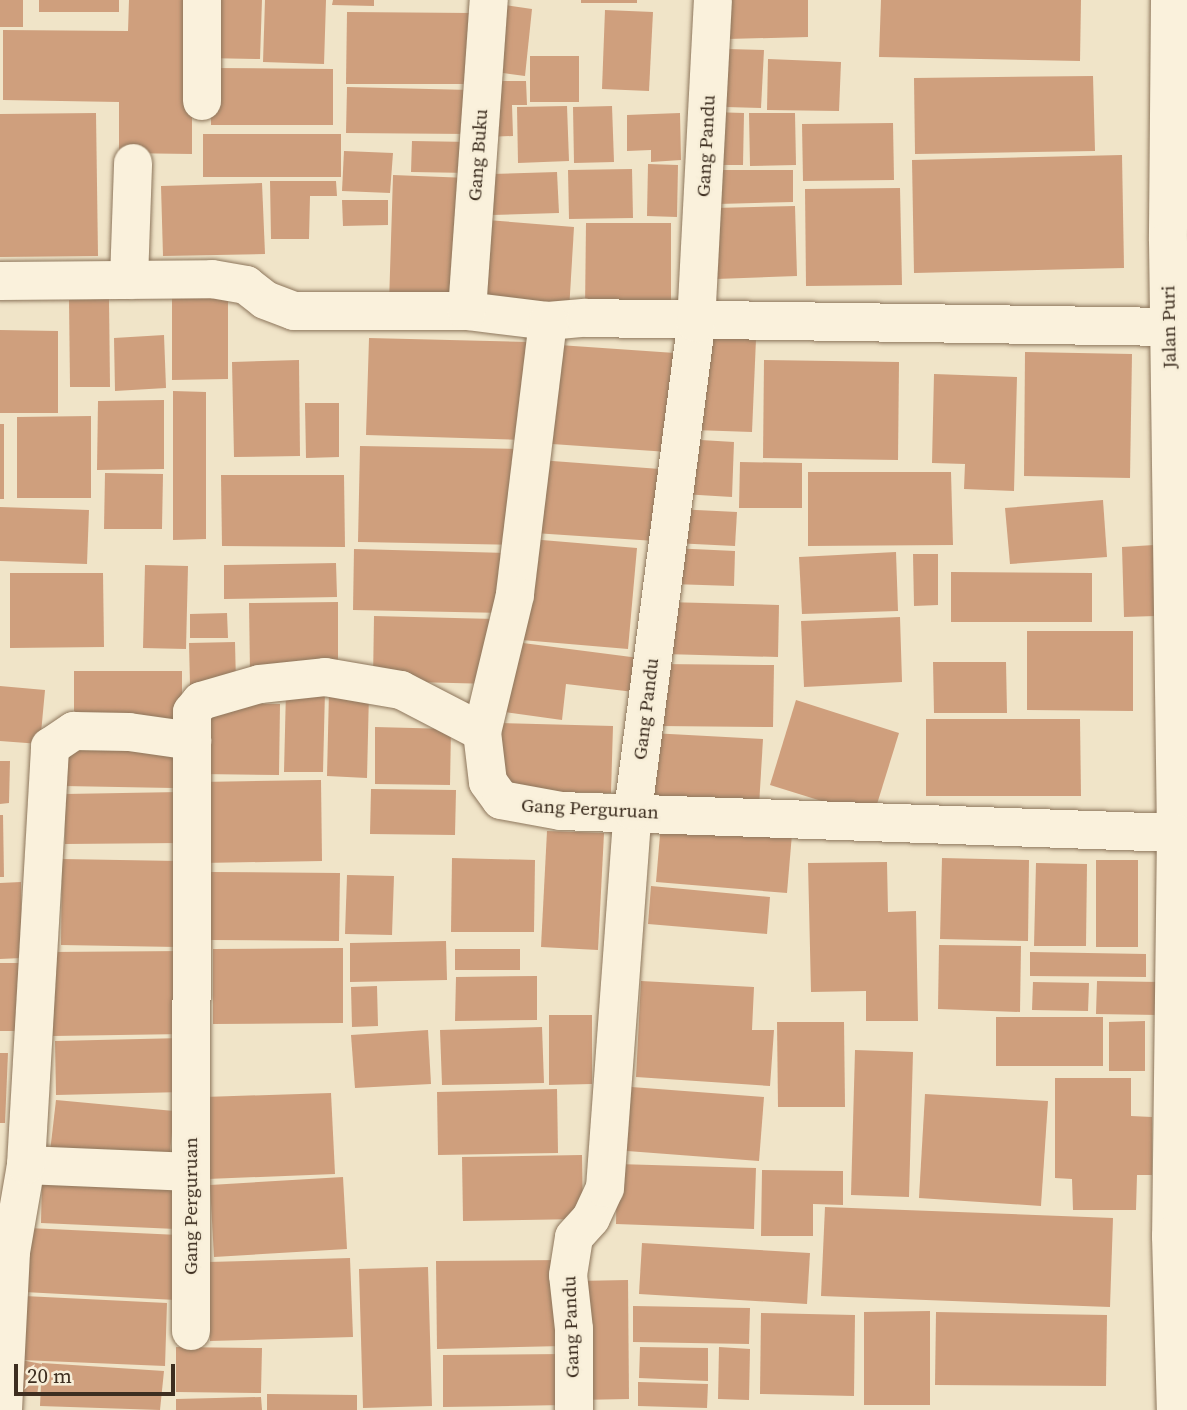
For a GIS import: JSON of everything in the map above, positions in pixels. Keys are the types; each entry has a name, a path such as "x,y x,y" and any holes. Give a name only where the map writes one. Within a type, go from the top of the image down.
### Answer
{"street":[{"path":"202,0 202,102"},
{"name":"Gang Buku","path":"467,311 489,0"},
{"name":"Gang Pandu","path":"576,1410 574,1329 568,1275 574,1237 591,1218 606,1188 633,811 696,323 713,0"},
{"name":"Jalan Puri","path":"1170,0 1178,241 1169,327 1176,833 1181,978 1176,1410"},
{"path":"129,280 133,163"},
{"path":"0,281 212,279 246,285 265,300 294,311 467,311 548,321 586,318 696,323 1169,327"},
{"path":"482,732 515,595 548,321"},
{"name":"Gang Perguruan","path":"191,1331 192,712 201,701 260,684 325,677 401,690 482,732 488,782 502,800 561,811 633,811 930,828 1176,833"},
{"path":"3,1410 11,1252 26,1165 50,747 74,731 128,732 192,741"},
{"path":"26,1165 191,1172"},
{"path":"568,1410 576,1410"}],"building":[{"path":"0,0 23,0 23,27 0,27"},
{"path":"39,0 119,0 119,12 39,12"},
{"path":"129,0 192,0 192,154 119,153 119,102 3,100 3,30 128,31"},
{"path":"206,0 262,0 260,59 204,58"},
{"path":"265,0 326,0 324,64 263,62"},
{"path":"333,0 374,0 374,6 332,5"},
{"path":"581,0 637,0 637,3 581,3"},
{"path":"726,0 808,0 808,37 727,39"},
{"path":"881,0 1081,0 1080,61 879,57"},
{"path":"497,4 532,9 525,76 489,71"},
{"path":"605,10 653,12 649,91 602,89"},
{"path":"347,12 471,13 470,84 346,84"},
{"path":"727,49 764,50 761,108 726,107"},
{"path":"530,56 579,56 579,102 530,102"},
{"path":"768,59 841,62 839,111 767,110"},
{"path":"211,68 333,69 333,125 211,125"},
{"path":"1093,76 1095,151 915,154 914,78"},
{"path":"484,81 526,81 527,105 512,105 513,136 485,137"},
{"path":"347,87 470,90 469,134 346,133"},
{"path":"567,106 569,161 518,163 517,107"},
{"path":"612,106 614,162 574,163 573,107"},
{"path":"710,112 744,113 743,165 710,165"},
{"path":"96,113 98,256 0,257 0,114"},
{"path":"680,113 681,160 651,162 651,150 627,151 627,115"},
{"path":"749,113 795,113 796,165 750,166"},
{"path":"893,123 894,180 803,181 802,124"},
{"path":"203,134 341,134 341,177 203,177"},
{"path":"412,141 470,142 470,173 411,172"},
{"path":"344,151 393,153 390,193 342,191"},
{"path":"1122,155 1124,268 914,273 912,160"},
{"path":"648,164 678,165 677,217 647,216"},
{"path":"632,169 633,218 569,219 568,170"},
{"path":"718,170 793,170 793,202 718,204"},
{"path":"557,172 559,213 492,215 491,174"},
{"path":"393,175 468,178 463,307 389,303"},
{"path":"270,181 336,181 337,196 310,196 309,239 271,239"},
{"path":"262,183 265,254 163,256 161,186"},
{"path":"900,188 902,285 806,286 805,189"},
{"path":"342,200 388,200 388,225 343,226"},
{"path":"795,206 797,276 716,279 714,208"},
{"path":"487,220 574,227 569,311 481,304"},
{"path":"586,223 671,223 671,311 585,310"},
{"path":"228,294 228,379 172,380 172,295"},
{"path":"109,299 110,387 70,387 69,300"},
{"path":"0,330 58,331 58,413 0,413"},
{"path":"164,335 166,388 115,391 114,338"},
{"path":"698,336 756,339 752,432 694,430"},
{"path":"369,338 529,342 527,440 366,435"},
{"path":"559,345 675,353 668,452 552,444"},
{"path":"1025,352 1132,354 1130,478 1024,476"},
{"path":"299,360 300,456 234,457 232,362"},
{"path":"764,360 899,362 898,460 763,458"},
{"path":"934,374 1017,377 1014,491 964,489 965,464 932,463"},
{"path":"173,391 206,392 206,539 173,540"},
{"path":"164,400 164,469 97,470 98,401"},
{"path":"305,403 339,403 339,457 306,458"},
{"path":"91,416 91,498 17,498 17,417"},
{"path":"0,424 4,424 4,499 0,499"},
{"path":"684,439 734,442 732,497 682,494"},
{"path":"360,446 519,449 518,545 358,542"},
{"path":"539,460 660,469 655,541 534,533"},
{"path":"740,462 802,463 802,508 739,508"},
{"path":"808,472 951,472 953,545 808,546"},
{"path":"105,473 163,474 162,529 104,529"},
{"path":"221,475 344,475 345,547 222,546"},
{"path":"1103,500 1107,557 1010,564 1005,508"},
{"path":"0,507 89,510 87,564 0,561"},
{"path":"676,509 737,512 735,546 674,543"},
{"path":"530,539 637,548 628,649 522,640"},
{"path":"1154,545 1156,616 1124,617 1122,547"},
{"path":"671,548 735,551 734,586 671,584"},
{"path":"354,549 508,553 506,613 353,610"},
{"path":"896,552 898,611 802,614 799,557"},
{"path":"913,554 938,554 938,605 914,606"},
{"path":"336,563 337,597 224,599 224,565"},
{"path":"145,565 188,566 186,649 143,648"},
{"path":"951,572 1092,573 1092,622 951,622"},
{"path":"10,573 103,573 104,647 10,648"},
{"path":"338,602 338,672 250,673 249,603"},
{"path":"665,602 779,605 778,657 664,654"},
{"path":"227,613 228,638 190,638 190,614"},
{"path":"374,616 495,619 493,684 373,681"},
{"path":"900,617 902,682 804,687 801,621"},
{"path":"1027,631 1133,631 1133,711 1027,710"},
{"path":"235,642 236,684 190,685 189,643"},
{"path":"515,642 639,658 634,692 566,684 562,720 505,712"},
{"path":"933,662 1006,662 1007,713 934,713"},
{"path":"658,664 774,665 773,727 658,726"},
{"path":"74,671 182,671 182,724 74,724"},
{"path":"0,686 45,690 40,744 0,741"},
{"path":"286,690 325,691 323,772 284,772"},
{"path":"329,691 369,692 367,778 327,776"},
{"path":"796,700 899,733 873,817 770,785"},
{"path":"202,703 280,704 279,775 201,774"},
{"path":"926,719 1080,719 1081,796 926,796"},
{"path":"499,723 613,726 611,793 497,791"},
{"path":"375,727 451,729 450,785 375,784"},
{"path":"651,733 763,739 759,806 648,800"},
{"path":"65,739 174,741 173,788 64,786"},
{"path":"0,761 10,761 9,803 0,804"},
{"path":"321,780 322,861 202,863 201,782"},
{"path":"371,789 456,790 455,835 370,834"},
{"path":"180,792 180,843 65,844 65,794"},
{"path":"0,815 3,815 4,877 0,877"},
{"path":"661,823 792,834 787,893 656,882"},
{"path":"547,831 604,833 598,950 541,947"},
{"path":"452,858 535,860 534,932 451,932"},
{"path":"942,858 1029,860 1028,941 940,939"},
{"path":"62,859 178,861 177,947 61,945"},
{"path":"1096,860 1138,860 1138,947 1096,947"},
{"path":"887,862 888,912 916,911 918,1021 866,1021 866,991 811,992 808,863"},
{"path":"1036,863 1087,864 1086,946 1034,946"},
{"path":"210,872 340,873 339,941 210,940"},
{"path":"347,875 394,876 392,935 345,934"},
{"path":"21,882 22,958 0,959 0,883"},
{"path":"651,886 770,897 767,934 648,924"},
{"path":"446,941 447,980 350,982 350,943"},
{"path":"939,945 1021,946 1020,1012 938,1009"},
{"path":"343,948 343,1023 213,1024 213,949"},
{"path":"455,949 520,949 520,970 455,970"},
{"path":"183,951 184,1034 53,1036 52,952"},
{"path":"1030,952 1146,954 1146,977 1030,976"},
{"path":"0,963 24,963 25,1031 0,1031"},
{"path":"537,976 537,1020 455,1021 456,977"},
{"path":"641,981 754,987 752,1030 774,1030 770,1086 636,1077"},
{"path":"1097,981 1159,982 1158,1015 1096,1014"},
{"path":"1033,982 1089,983 1088,1011 1032,1010"},
{"path":"377,986 378,1026 352,1027 351,987"},
{"path":"549,1015 592,1015 592,1084 549,1085"},
{"path":"996,1017 1103,1017 1103,1066 996,1066"},
{"path":"1145,1021 1145,1071 1109,1071 1109,1022"},
{"path":"777,1022 844,1022 845,1107 778,1107"},
{"path":"542,1027 544,1083 442,1085 440,1030"},
{"path":"428,1030 431,1084 355,1088 351,1035"},
{"path":"183,1038 184,1092 56,1095 55,1041"},
{"path":"855,1050 913,1052 909,1197 851,1195"},
{"path":"0,1053 8,1053 5,1123 0,1123"},
{"path":"1055,1078 1131,1078 1131,1116 1152,1117 1152,1175 1137,1175 1136,1210 1073,1210 1072,1179 1055,1178"},
{"path":"618,1086 764,1097 759,1161 614,1150"},
{"path":"557,1089 558,1153 438,1155 437,1092"},
{"path":"331,1093 335,1174 207,1179 204,1097"},
{"path":"925,1094 1048,1101 1041,1206 919,1198"},
{"path":"56,1100 174,1111 169,1163 50,1152"},
{"path":"582,1155 583,1219 463,1221 462,1157"},
{"path":"617,1164 756,1168 754,1229 616,1224"},
{"path":"762,1170 843,1171 843,1205 813,1204 813,1236 761,1236"},
{"path":"343,1177 347,1249 214,1257 210,1185"},
{"path":"42,1180 177,1186 176,1229 41,1223"},
{"path":"825,1207 1113,1218 1110,1307 821,1296"},
{"path":"28,1228 179,1235 176,1300 24,1292"},
{"path":"642,1243 810,1253 807,1304 639,1294"},
{"path":"350,1258 353,1337 210,1341 208,1262"},
{"path":"562,1260 563,1346 437,1349 436,1261"},
{"path":"428,1267 432,1406 363,1408 359,1269"},
{"path":"628,1280 629,1399 577,1400 576,1281"},
{"path":"24,1296 167,1303 165,1366 21,1360"},
{"path":"633,1306 750,1308 749,1344 633,1342"},
{"path":"930,1311 930,1405 864,1405 864,1312"},
{"path":"936,1312 1107,1315 1106,1386 935,1385"},
{"path":"761,1313 855,1315 854,1396 760,1394"},
{"path":"176,1347 262,1348 261,1393 176,1392"},
{"path":"640,1347 708,1348 708,1381 639,1378"},
{"path":"719,1347 750,1349 749,1400 718,1399"},
{"path":"564,1354 565,1405 443,1407 443,1355"},
{"path":"21,1360 42,1364 37,1395 17,1393"},
{"path":"42,1363 164,1371 160,1410 40,1406"},
{"path":"638,1382 708,1384 707,1408 638,1406"},
{"path":"267,1394 357,1395 357,1410 267,1410"},
{"path":"261,1397 262,1410 176,1410 176,1399"}]}
